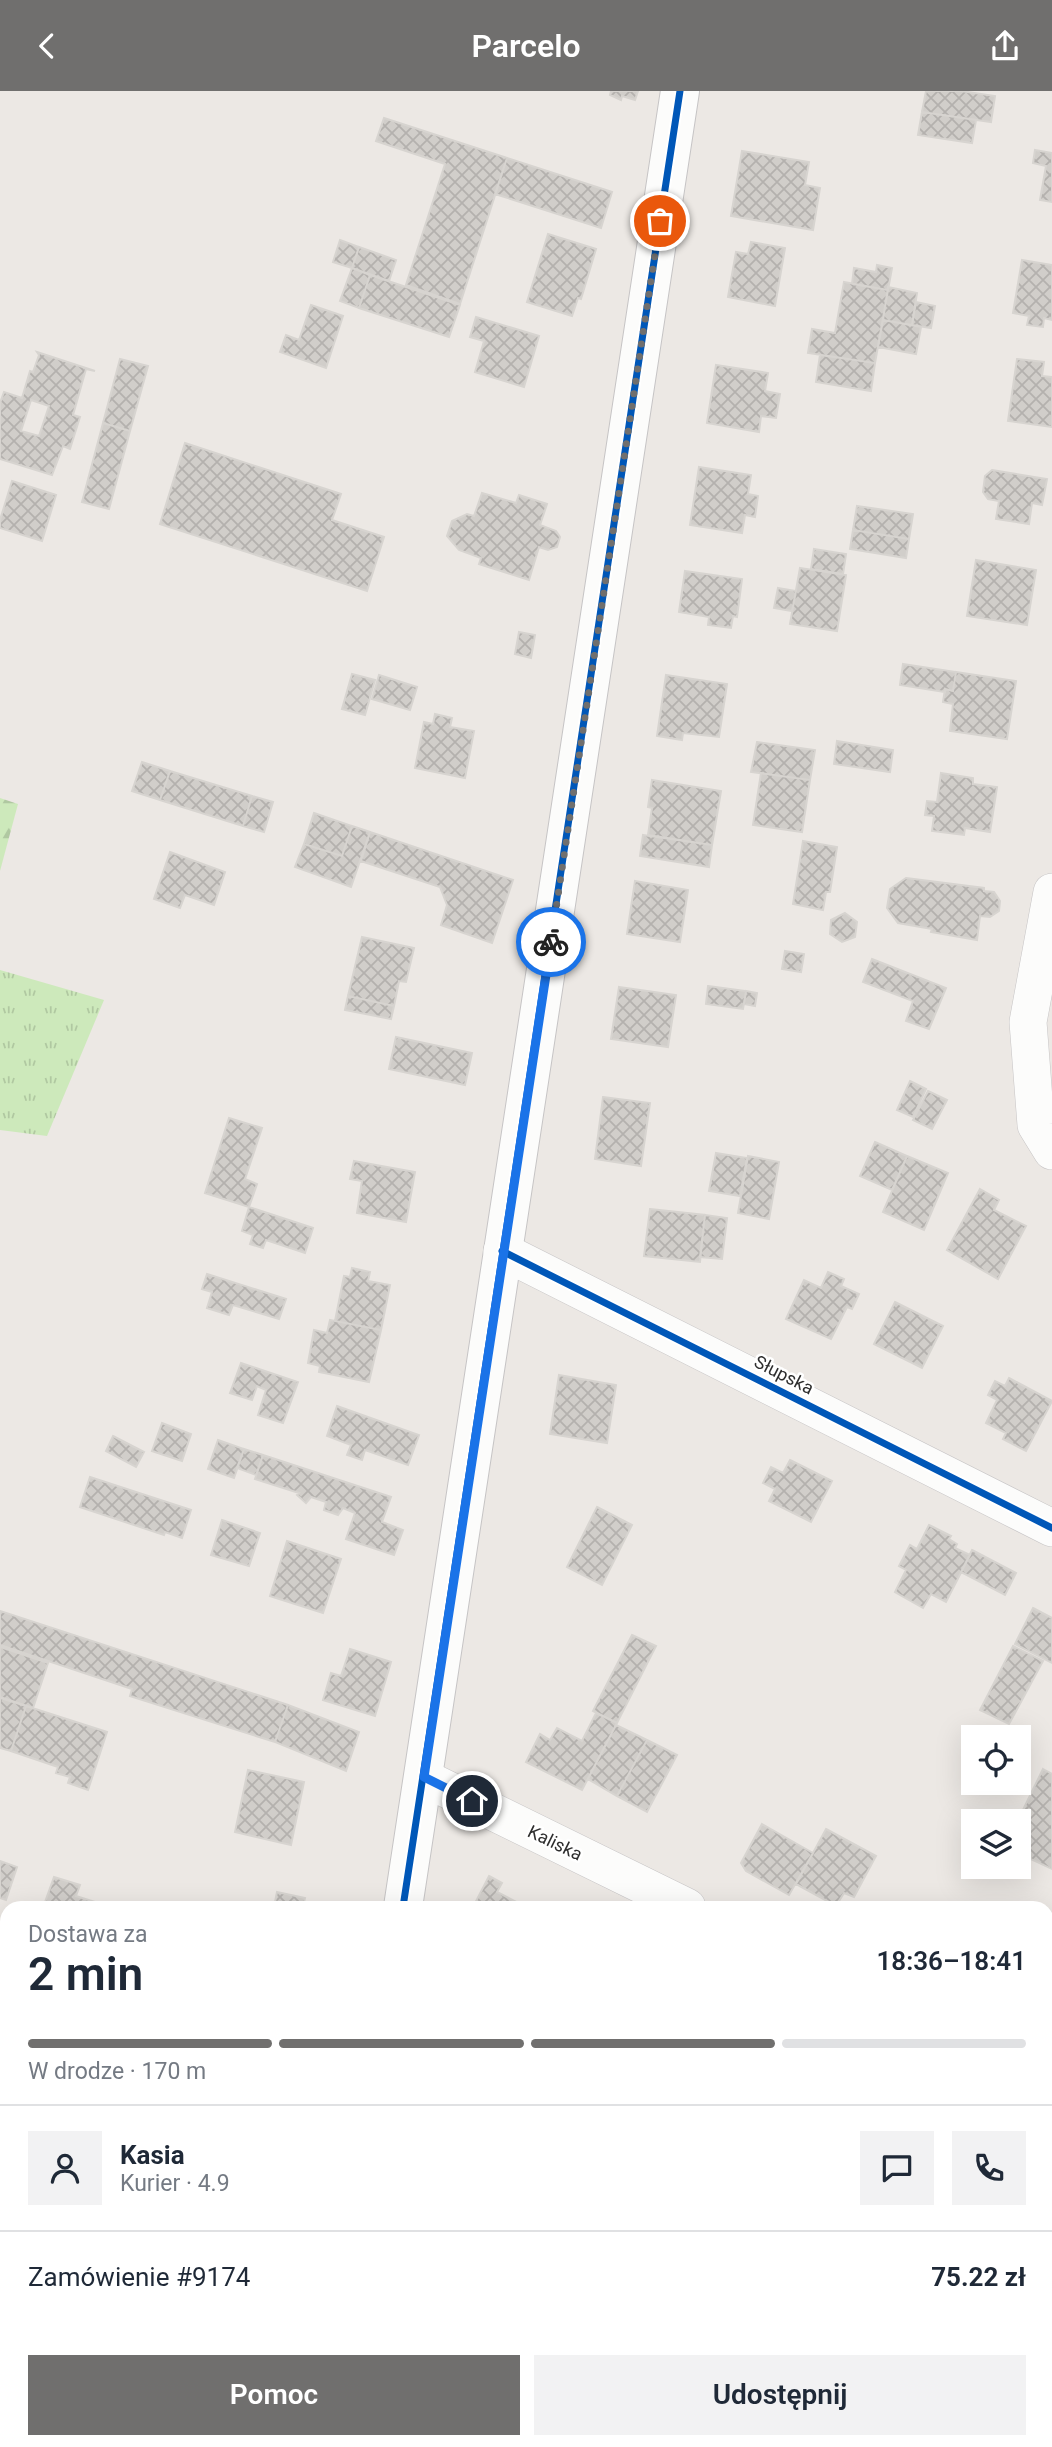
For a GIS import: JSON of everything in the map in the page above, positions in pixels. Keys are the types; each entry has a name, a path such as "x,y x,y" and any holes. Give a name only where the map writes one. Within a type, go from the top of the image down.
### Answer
{"street":[{"path":"404,1901 680,91"},
{"path":"1052,892 1028,1022 1036,1125 1052,1151"},
{"name":"Słupska","path":"502,1251 1052,1528"},
{"name":"Kaliska","path":"424,1777 675,1901"}],"green space":[{"path":"0,798 18,804 0,871"},
{"path":"0,970 104,1000 47,1136 0,1130"}],"building":[{"path":"611,91 638,91 635,100 622,96 621,100 610,95"},
{"path":"926,91 961,91 995,96 991,122 922,112"},
{"path":"922,112 976,120 972,143 918,135"},
{"path":"384,118 507,158 460,304 406,285 445,164 376,141"},
{"path":"1035,150 1052,153 1052,202 1040,200 1046,166 1033,163"},
{"path":"742,151 809,162 805,185 820,188 813,230 731,216"},
{"path":"507,158 612,192 601,228 495,194"},
{"path":"548,234 596,249 581,299 578,298 572,316 527,302"},
{"path":"340,240 359,247 352,268 333,262"},
{"path":"751,242 785,248 775,306 728,297 736,252 748,254"},
{"path":"359,247 396,260 389,281 352,268"},
{"path":"1022,260 1052,265 1052,320 1044,318 1043,327 1027,325 1029,316 1013,313"},
{"path":"877,265 892,268 888,290 852,284 854,268 876,272"},
{"path":"352,268 370,275 359,308 340,301"},
{"path":"370,275 460,305 449,337 359,308"},
{"path":"844,282 888,290 875,363 808,353 812,329 835,333"},
{"path":"888,287 917,293 912,325 883,320"},
{"path":"916,302 935,306 931,328 912,325"},
{"path":"311,305 343,316 326,368 280,352 286,335 299,340"},
{"path":"476,317 539,336 524,387 475,372 484,341 470,337"},
{"path":"883,320 921,327 916,354 878,347"},
{"path":"37,352 95,371 86,369 73,415 80,417 70,449 63,446 52,475 0,459 0,403 4,392 22,398 30,371 33,372 39,355","holes":["31,400 49,406 39,436 21,431"]},
{"path":"820,355 875,363 871,391 816,382"},
{"path":"120,359 148,366 130,431 103,423"},
{"path":"1017,359 1044,362 1042,376 1052,377 1052,427 1008,421"},
{"path":"716,365 768,373 765,391 780,394 776,418 761,416 759,432 707,423"},
{"path":"103,423 130,431 109,509 82,502"},
{"path":"185,443 341,494 332,520 384,537 367,591 160,524"},
{"path":"699,467 751,475 748,494 758,496 755,517 745,515 742,533 690,525"},
{"path":"992,470 1047,479 1042,505 1032,503 1029,524 996,519 999,501 988,499 983,492 985,476"},
{"path":"12,481 56,495 42,541 0,528"},
{"path":"482,493 516,503 519,495 547,504 540,525 556,531 560,537 557,547 548,550 539,547 529,580 479,564 481,558 459,550 447,536 452,521 467,514 474,516"},
{"path":"857,506 913,514 909,539 853,530"},
{"path":"853,530 909,539 906,558 850,549"},
{"path":"814,549 846,554 843,574 811,569"},
{"path":"976,560 1036,570 1027,625 967,616"},
{"path":"800,568 846,575 837,631 790,624"},
{"path":"685,571 742,579 737,617 733,616 731,628 708,625 709,617 679,612"},
{"path":"778,588 796,591 792,611 774,608"},
{"path":"519,632 535,635 531,658 515,654"},
{"path":"903,664 956,672 953,691 900,685"},
{"path":"956,672 1016,681 1007,739 950,731 953,704 943,702 945,689 953,691"},
{"path":"352,674 375,680 365,715 342,709"},
{"path":"379,675 417,687 410,710 372,699"},
{"path":"666,675 727,684 719,737 683,733 682,740 657,736"},
{"path":"435,714 452,718 450,727 474,731 465,778 415,768 424,722 433,724"},
{"path":"837,741 893,750 890,772 834,764"},
{"path":"757,742 815,750 810,780 751,772"},
{"path":"142,762 170,771 160,800 132,791"},
{"path":"170,771 252,796 243,826 160,800"},
{"path":"761,773 810,780 802,832 753,825"},
{"path":"941,773 973,778 973,784 997,787 990,832 965,828 964,835 932,831 934,816 925,815 927,801 937,802"},
{"path":"652,780 721,791 712,845 648,835"},
{"path":"252,796 273,802 264,832 243,826"},
{"path":"314,813 352,826 342,856 304,844"},
{"path":"352,826 370,832 351,887 295,867 304,844 342,856"},
{"path":"370,832 513,880 492,943 441,925 447,905 440,887 361,861"},
{"path":"643,835 712,845 709,867 640,856"},
{"path":"803,841 837,847 830,892 826,892 823,910 793,904"},
{"path":"170,852 225,872 214,905 185,895 180,908 154,899"},
{"path":"906,878 984,888 984,891 994,892 1000,901 999,911 990,917 980,916 977,940 898,923 887,908 890,889"},
{"path":"635,881 688,890 680,942 627,934"},
{"path":"845,913 857,922 855,937 842,942 830,934 831,920"},
{"path":"362,937 414,948 406,982 399,981 394,1006 348,996"},
{"path":"785,951 804,954 801,972 782,969"},
{"path":"872,959 946,988 929,1029 906,1021 913,1001 863,982"},
{"path":"708,986 746,991 743,1009 706,1004"},
{"path":"619,987 676,995 668,1047 611,1039"},
{"path":"746,991 757,993 755,1006 744,1004"},
{"path":"348,996 394,1006 391,1019 345,1010"},
{"path":"396,1037 472,1053 465,1085 389,1069"},
{"path":"910,1081 926,1089 913,1117 897,1110"},
{"path":"928,1091 947,1100 932,1129 913,1120"},
{"path":"603,1097 650,1103 641,1166 595,1159"},
{"path":"229,1118 262,1128 245,1179 257,1184 249,1207 205,1193"},
{"path":"875,1142 907,1156 892,1190 860,1176"},
{"path":"716,1153 747,1158 740,1196 709,1191"},
{"path":"748,1156 779,1162 769,1219 738,1213"},
{"path":"907,1156 948,1173 924,1230 883,1212"},
{"path":"354,1161 415,1172 406,1222 357,1213 362,1181 350,1179"},
{"path":"980,1189 999,1200 994,1210 1026,1226 998,1279 947,1250"},
{"path":"249,1207 313,1228 305,1253 266,1240 263,1248 250,1244 253,1235 242,1231"},
{"path":"650,1209 705,1215 700,1262 644,1256"},
{"path":"705,1215 727,1218 722,1259 700,1257"},
{"path":"352,1268 370,1272 368,1281 390,1285 381,1330 335,1321 344,1276 350,1277"},
{"path":"828,1272 844,1279 841,1286 859,1294 852,1309 847,1307 831,1339 786,1319 804,1280 821,1288"},
{"path":"207,1274 286,1299 279,1319 233,1305 229,1315 207,1308 212,1292 202,1289"},
{"path":"895,1302 943,1326 922,1368 874,1344"},
{"path":"330,1320 381,1330 369,1382 319,1372 320,1366 308,1363 314,1330 327,1333"},
{"path":"241,1363 298,1382 283,1423 258,1415 266,1390 257,1386 252,1400 230,1393"},
{"path":"559,1375 616,1385 607,1443 550,1434"},
{"path":"1009,1378 1052,1401 1026,1451 1003,1439 1006,1433 986,1423 997,1400 988,1395 995,1381 1005,1386"},
{"path":"337,1406 419,1435 408,1465 365,1450 362,1460 347,1455 351,1445 327,1436"},
{"path":"162,1423 191,1434 182,1461 152,1451"},
{"path":"113,1436 144,1452 136,1467 106,1451"},
{"path":"218,1440 244,1449 234,1478 208,1469"},
{"path":"244,1449 263,1455 256,1475 237,1468"},
{"path":"263,1455 391,1497 382,1522 403,1530 394,1555 346,1539 355,1513 343,1508 338,1515 324,1510 326,1502 311,1497 306,1503 297,1495 299,1493 255,1479"},
{"path":"790,1460 832,1481 811,1522 769,1501 775,1489 763,1483 771,1467 783,1473"},
{"path":"90,1477 191,1510 182,1538 165,1532 164,1535 80,1507"},
{"path":"597,1507 632,1525 602,1585 567,1567"},
{"path":"222,1520 260,1533 249,1566 211,1555"},
{"path":"929,1525 951,1536 949,1539 957,1544 955,1548 970,1555 946,1602 931,1594 923,1608 895,1592 906,1570 899,1566 910,1545 917,1549"},
{"path":"287,1541 341,1559 323,1613 270,1596"},
{"path":"972,1550 1016,1573 1005,1595 961,1572"},
{"path":"1033,1608 1052,1618 1052,1663 1015,1644"},
{"path":"0,1611 288,1705 275,1742 130,1696 132,1689 0,1645"},
{"path":"632,1635 656,1646 617,1723 593,1711"},
{"path":"1013,1646 1043,1661 1009,1724 980,1710"},
{"path":"0,1647 48,1663 33,1708 0,1697"},
{"path":"350,1649 391,1662 375,1716 323,1700 331,1673 341,1676"},
{"path":"0,1698 26,1706 11,1751 0,1748"},
{"path":"288,1705 359,1732 346,1771 275,1742"},
{"path":"26,1706 107,1732 88,1790 68,1783 70,1777 56,1773 58,1767 11,1751"},
{"path":"596,1713 617,1723 582,1790 526,1762 540,1734 550,1740 557,1728 582,1741"},
{"path":"616,1725 647,1740 617,1796 588,1779"},
{"path":"647,1740 677,1755 647,1812 617,1796"},
{"path":"1043,1769 1052,1774 1052,1869 1031,1859 1031,1809 1023,1809"},
{"path":"248,1770 304,1782 291,1845 235,1832"},
{"path":"762,1824 813,1853 789,1895 746,1871 741,1863"},
{"path":"826,1829 876,1856 854,1897 844,1893 839,1901 827,1901 796,1884"},
{"path":"0,1861 17,1867 6,1900 0,1898"},
{"path":"489,1876 502,1883 497,1892 514,1901 476,1901"},
{"path":"54,1877 80,1885 76,1896 92,1901 45,1901"},
{"path":"277,1892 305,1898 304,1901 275,1901"}],"cycle path":[{"path":"404,1901 680,91"},
{"path":"502,1251 1052,1528"}],"way so far":[{"path":"551,942 660,221"}],"route":[{"path":"472,1801 424,1777 551,942"}]}
